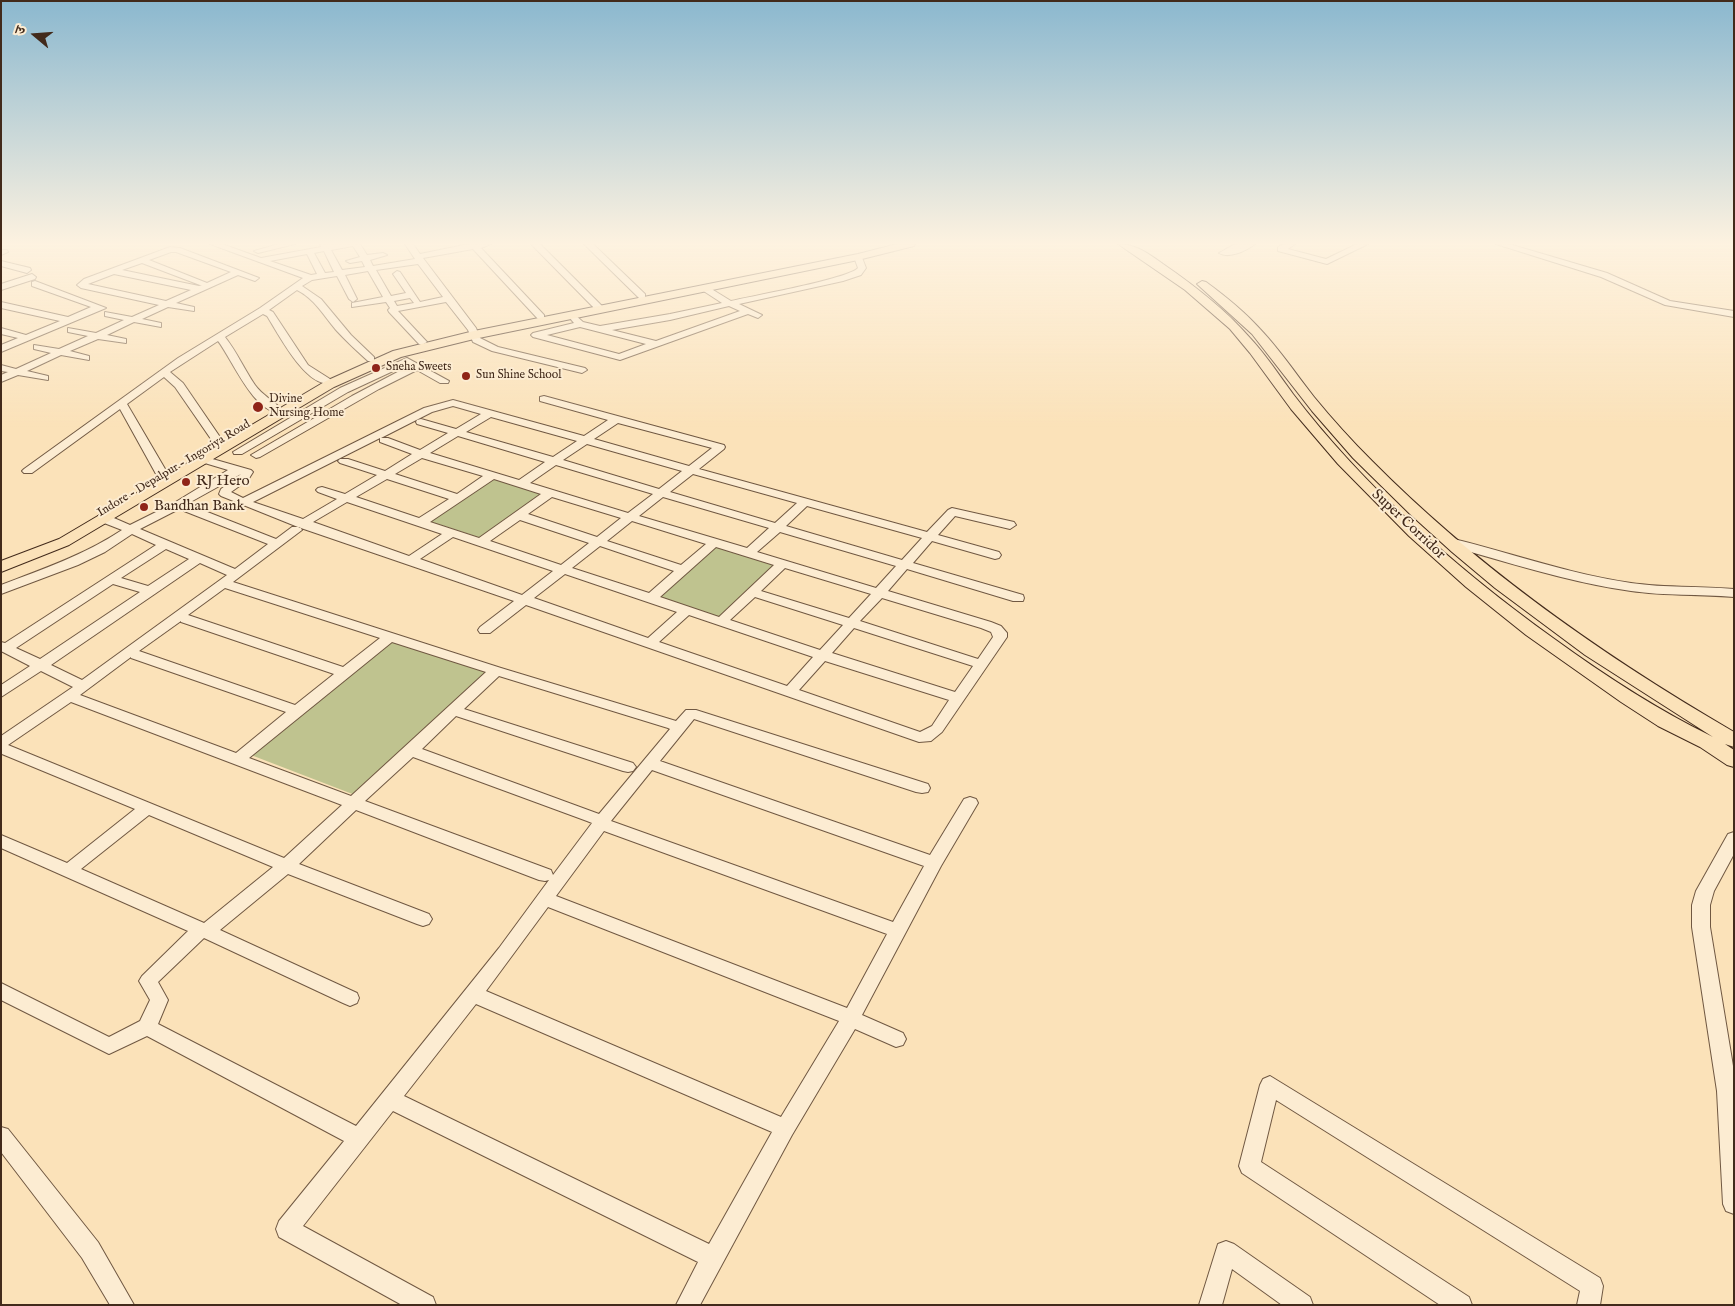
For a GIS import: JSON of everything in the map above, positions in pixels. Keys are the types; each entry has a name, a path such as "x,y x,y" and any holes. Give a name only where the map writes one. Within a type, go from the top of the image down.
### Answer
{"main road":[{"name":"Indore - Depalpur - Ingoriya Road","path":"1,567 64,542 330,384 407,361 473,332 576,319 598,307 606,305"},
{"name":"Indore - Depalpur - Ingoriya Road","path":"1,561 58,538 217,440 371,359 422,342 540,317 610,305"},
{"name":"Super Corridor","path":"1209,305 1226,319 1246,340 1288,398 1334,452 1414,533 1503,608 1577,662 1661,719 1705,740 1734,760"},
{"name":"Super Corridor","path":"1228,305 1247,322 1278,357 1310,400 1352,448 1431,526 1524,604 1576,642 1629,678 1734,741"}],"street":[{"path":"1,305 69,320"},
{"path":"94,305 133,319 158,325"},
{"path":"1,379 165,305"},
{"path":"173,305 191,308"},
{"path":"28,472 181,360 270,305"},
{"path":"320,305 346,336 371,359"},
{"path":"393,305 394,314 422,342"},
{"path":"453,305 473,332 476,340 495,349 582,370"},
{"path":"529,305 540,317"},
{"path":"600,329 724,305"},
{"path":"732,305 758,315"},
{"path":"1675,305 1734,314"},
{"path":"1,349 69,320 105,310"},
{"path":"263,310 270,314 304,367 326,381"},
{"path":"656,344 600,329 576,319 536,335 620,357 748,311"},
{"path":"648,321 686,333"},
{"path":"71,330 123,341"},
{"path":"1,331 28,338"},
{"path":"220,337 248,383 264,402 276,408"},
{"path":"37,347 86,358"},
{"path":"407,361 444,381"},
{"path":"238,452 336,394 407,361"},
{"path":"256,455 370,388 407,361"},
{"path":"1,368 45,378"},
{"path":"165,373 179,384 217,440"},
{"path":"486,630 720,447 544,399"},
{"path":"122,403 162,474"},
{"path":"244,502 438,406 453,403 995,555"},
{"path":"423,919 286,866 4,746 299,527 490,413"},
{"path":"522,483 618,418"},
{"path":"421,422 1018,598"},
{"path":"202,459 244,470 247,474 230,486 225,491 225,494 299,527 411,560 651,642 910,734 926,737 937,729 1000,637 1000,633 996,628 632,516 422,454 384,440"},
{"path":"344,460 458,498"},
{"path":"1,590 88,556 238,469"},
{"path":"420,523 493,475"},
{"path":"322,490 822,656 958,698"},
{"path":"480,543 551,492"},
{"path":"750,552 805,502"},
{"path":"178,505 278,544"},
{"path":"790,691 952,512 1010,525"},
{"path":"518,515 683,570"},
{"path":"103,518 236,574"},
{"path":"411,560 451,533"},
{"path":"650,599 715,542"},
{"path":"1450,542 1558,574 1650,590 1734,593"},
{"path":"3,647 44,625 165,544"},
{"path":"1,692 199,558"},
{"path":"721,622 783,562"},
{"path":"111,579 150,592"},
{"path":"224,583 496,672 673,725"},
{"path":"753,592 981,664"},
{"path":"651,642 686,611"},
{"path":"186,618 345,673"},
{"path":"237,760 389,637"},
{"path":"3,647 83,686"},
{"path":"136,655 297,711"},
{"path":"1,991 109,1046 147,1026 159,1000 148,981 202,933 286,866 496,672"},
{"path":"69,696 545,875"},
{"path":"455,711 628,767"},
{"path":"425,1305 287,1229 546,899 597,820 651,764 691,713 922,788"},
{"path":"412,751 898,931"},
{"path":"651,764 934,863"},
{"path":"686,1305 785,1128 851,1018 934,863 970,803"},
{"path":"68,871 147,808"},
{"path":"1734,838 1705,891 1701,905 1701,927 1727,1091 1734,1204"},
{"path":"1,841 350,998"},
{"path":"546,899 851,1018 896,1039"},
{"path":"473,994 785,1128"},
{"path":"147,1026 358,1138"},
{"path":"1461,1305 1249,1166 1270,1084 1592,1286 1588,1305"},
{"path":"389,1099 712,1258"},
{"path":"1,1136 90,1250 123,1305"},
{"path":"1210,1305 1226,1252 1302,1305"}],"green space":[{"path":"494,478 545,493 481,538 429,521"},
{"path":"715,546 776,564 721,618 658,598"},
{"path":"392,641 489,673 355,795 251,755"}],"place":[{"name":"Sneha Sweets","path":"376,368"},
{"name":"Sun Shine School","path":"466,376"},
{"name":"Divine Nursing Home","path":"258,407"},
{"name":"RJ Hero","path":"186,482"},
{"name":"Bandhan Bank","path":"144,507"}]}
